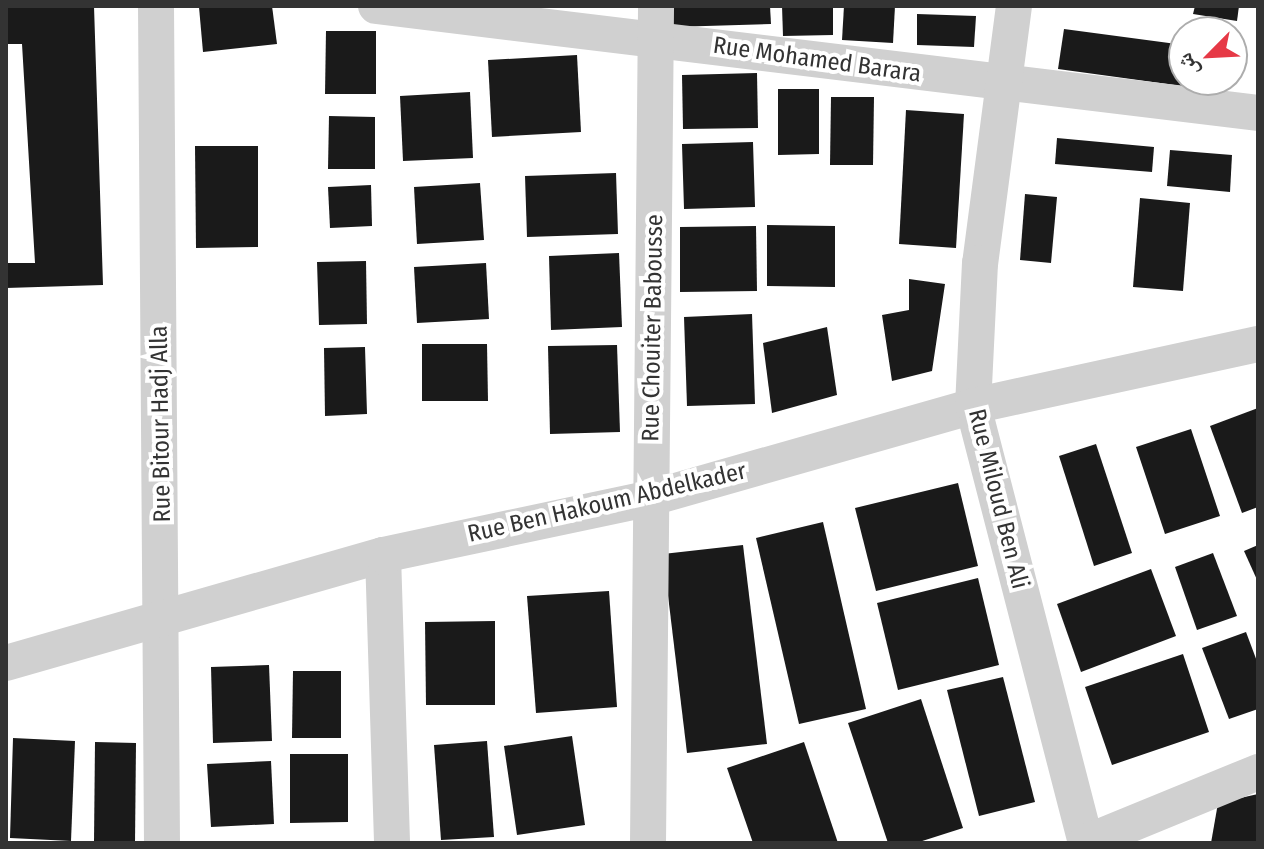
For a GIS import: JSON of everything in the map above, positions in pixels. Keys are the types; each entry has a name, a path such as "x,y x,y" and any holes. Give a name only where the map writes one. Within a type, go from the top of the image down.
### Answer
{"street":[{"name":"Rue Bitour Hadj Alla","path":"156,6 163,618 162,843"},
{"name":"Rue Mohamed Barara","path":"376,6 656,22 1001,85 1258,113"},
{"name":"Rue Miloud Ben Ali","path":"1014,6 1001,85 980,263 973,406 1085,843"},
{"name":"Rue Chouiter Babousse","path":"648,843 656,22"},
{"name":"Rue Ben Hakoum Abdelkader","path":"6,663 383,555 651,498 973,406 1258,344"},
{"path":"383,555 392,843"},
{"path":"1085,843 1150,831 1258,772"}],"building":[{"path":"6,6 94,6 103,285 6,288 6,263 35,263 22,44 6,44"},
{"path":"272,6 277,44 203,52 199,7"},
{"path":"671,6 770,6 771,24 672,27"},
{"path":"782,6 833,6 833,35 783,36"},
{"path":"844,6 895,6 893,43 842,40"},
{"path":"1195,6 1239,6 1238,16 1193,14"},
{"path":"917,14 976,16 974,47 917,45"},
{"path":"1064,29 1168,43 1168,84 1058,69"},
{"path":"326,31 376,31 376,94 325,94"},
{"path":"577,55 581,132 492,137 488,60"},
{"path":"757,73 758,128 683,129 682,75"},
{"path":"778,89 819,89 819,154 778,155"},
{"path":"470,92 473,158 403,161 400,96"},
{"path":"831,97 874,97 873,165 830,165"},
{"path":"906,110 964,114 956,248 899,244"},
{"path":"329,116 375,117 375,169 328,169"},
{"path":"1057,138 1154,147 1152,172 1055,164"},
{"path":"753,142 755,207 684,209 682,144"},
{"path":"195,146 258,146 258,247 196,248"},
{"path":"1170,150 1232,155 1230,192 1167,186"},
{"path":"616,173 618,234 527,237 525,176"},
{"path":"480,183 484,240 417,244 414,187"},
{"path":"371,185 372,226 330,228 328,187"},
{"path":"1025,194 1057,197 1051,263 1020,260"},
{"path":"1140,198 1190,203 1183,291 1133,287"},
{"path":"767,225 835,226 835,287 767,286"},
{"path":"756,226 757,291 680,292 680,227"},
{"path":"619,253 622,327 551,330 549,256"},
{"path":"366,261 367,324 319,325 317,262"},
{"path":"486,263 489,319 417,323 414,267"},
{"path":"909,279 945,284 932,371 892,381 882,315 909,310"},
{"path":"752,314 755,404 687,406 684,317"},
{"path":"827,327 837,395 772,413 763,343"},
{"path":"422,344 487,344 488,401 422,401"},
{"path":"617,345 620,432 550,434 548,346"},
{"path":"365,347 367,414 325,416 324,348"},
{"path":"1258,408 1258,507 1242,513 1210,426"},
{"path":"1191,429 1220,516 1165,534 1136,447"},
{"path":"1096,444 1132,553 1094,566 1059,456"},
{"path":"958,483 978,566 876,591 855,508"},
{"path":"823,522 866,709 799,724 756,538"},
{"path":"743,545 767,744 687,753 663,554"},
{"path":"1258,545 1258,582 1244,551"},
{"path":"1213,553 1237,616 1197,630 1175,567"},
{"path":"1151,569 1176,636 1081,672 1057,604"},
{"path":"978,578 999,665 898,690 877,603"},
{"path":"609,591 617,707 536,713 527,596"},
{"path":"495,621 495,705 426,705 425,622"},
{"path":"1246,632 1258,664 1258,709 1229,719 1202,648"},
{"path":"1183,654 1209,732 1112,765 1085,687"},
{"path":"269,665 272,741 213,743 211,667"},
{"path":"293,671 341,671 341,738 292,738"},
{"path":"1003,677 1035,802 979,816 947,690"},
{"path":"921,699 963,828 916,843 888,843 848,723"},
{"path":"572,736 585,825 517,835 504,746"},
{"path":"13,738 75,741 71,841 10,838"},
{"path":"487,741 494,837 441,840 434,745"},
{"path":"95,742 136,743 135,843 94,843"},
{"path":"804,742 838,843 753,843 727,768"},
{"path":"290,754 348,754 348,822 290,823"},
{"path":"271,761 274,824 211,827 207,764"},
{"path":"1258,794 1258,843 1211,843 1218,803"}]}
